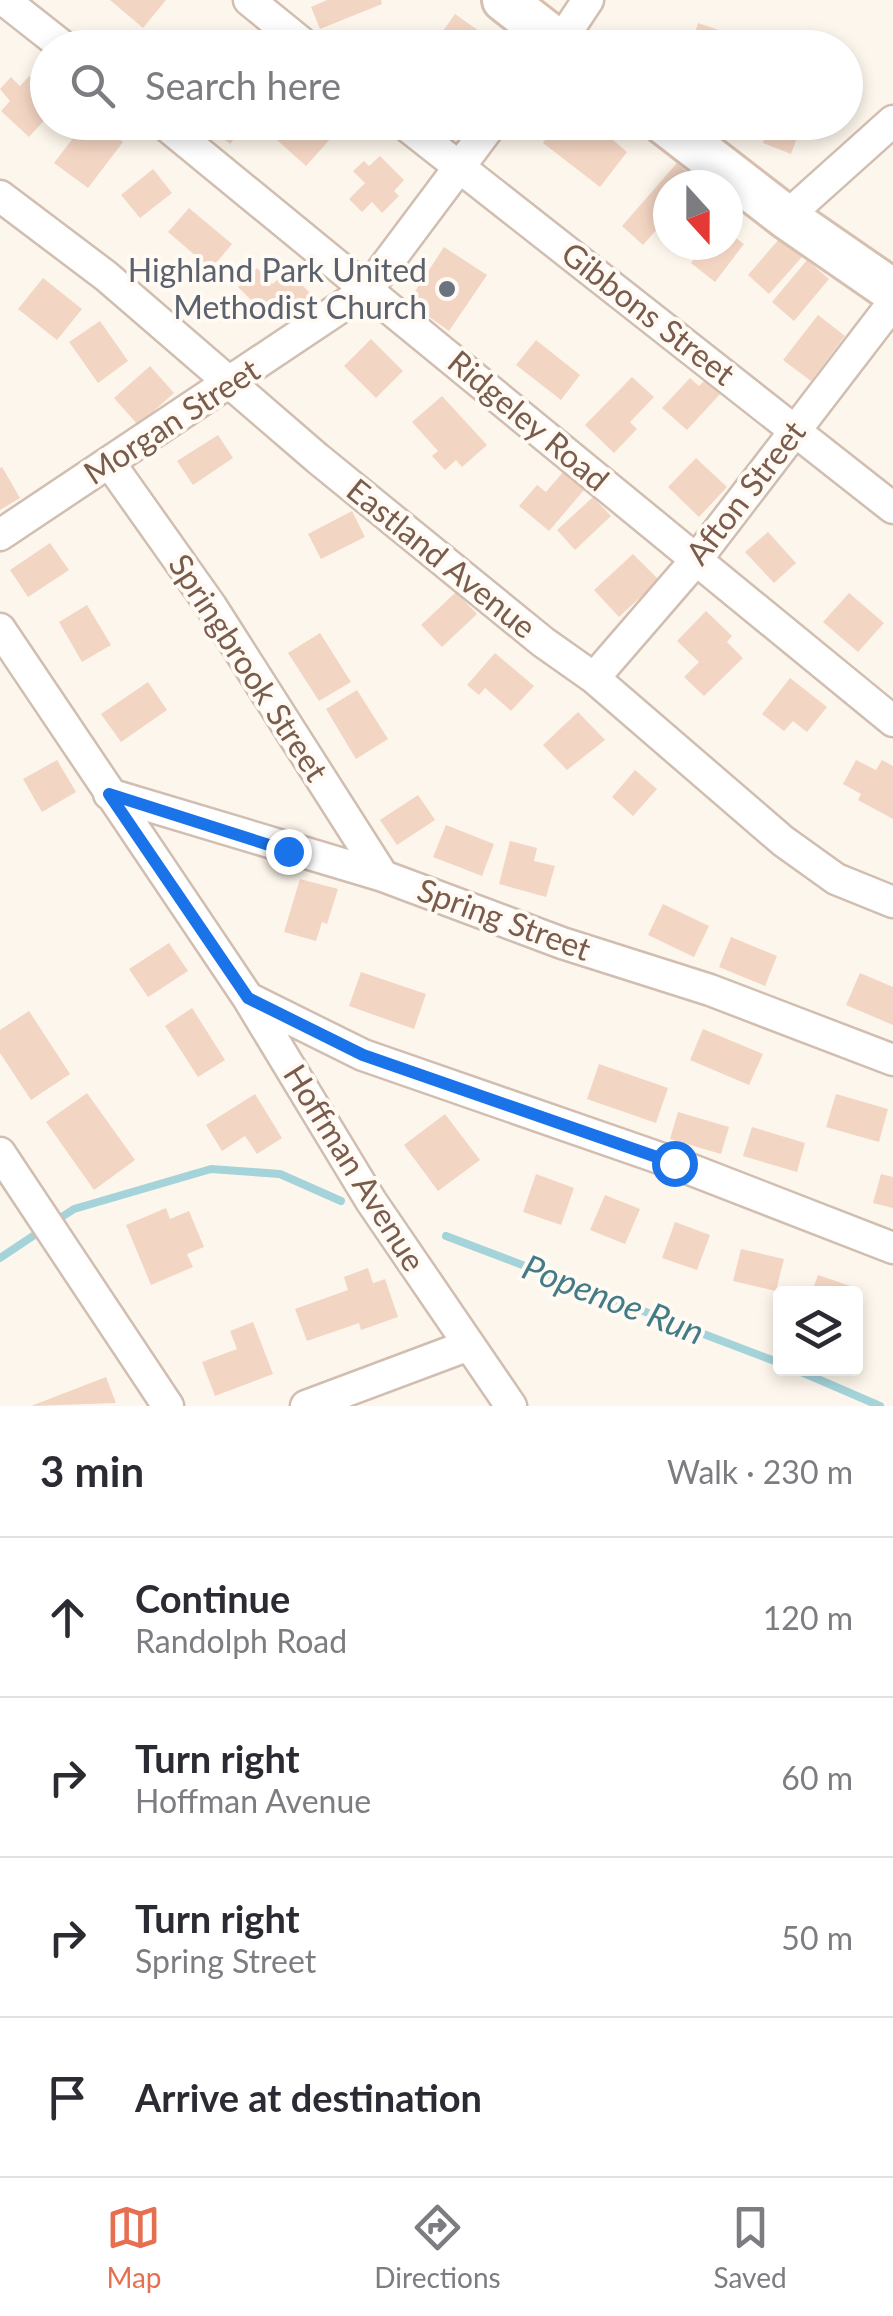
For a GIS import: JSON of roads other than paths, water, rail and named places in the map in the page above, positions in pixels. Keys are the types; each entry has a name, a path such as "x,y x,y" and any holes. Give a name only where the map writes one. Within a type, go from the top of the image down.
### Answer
{"street":[{"path":"4,0 42,30"},
{"path":"249,0 286,30"},
{"path":"504,0 541,30"},
{"path":"570,30 588,0"},
{"path":"786,217 893,122"},
{"name":"Ridgeley Road","path":"184,140 893,720"},
{"name":"Gibbons Street","path":"424,140 796,428 893,508"},
{"name":"Morgan Street","path":"0,535 231,385 368,290 481,140"},
{"path":"686,140 786,217 893,291"},
{"name":"Eastland Avenue","path":"0,196 106,276 231,385 543,642 594,678 784,841 836,879 893,902"},
{"name":"Afton Street","path":"594,678 696,560 893,304"},
{"name":"Springbrook Street","path":"109,462 211,606 383,876"},
{"name":"Hoffman Avenue","path":"0,629 248,998 370,1200 511,1406"},
{"name":"Spring Street","path":"109,794 383,876 893,1060"},
{"path":"248,998 363,1055 674,1163 893,1248"},
{"path":"0,1152 168,1406"},
{"path":"306,1406 469,1346"}],"waterway":[{"name":"Popenoe Run","path":"54,1222 74,1209 211,1169 280,1174 341,1201"},
{"name":"Popenoe Run","path":"0,1258 42,1230"},
{"name":"Popenoe Run","path":"446,1236 773,1360"},
{"name":"Popenoe Run","path":"811,1376 880,1406"}],"place":[{"name":"Highland Park United Methodist Church","path":"447,289"}]}
